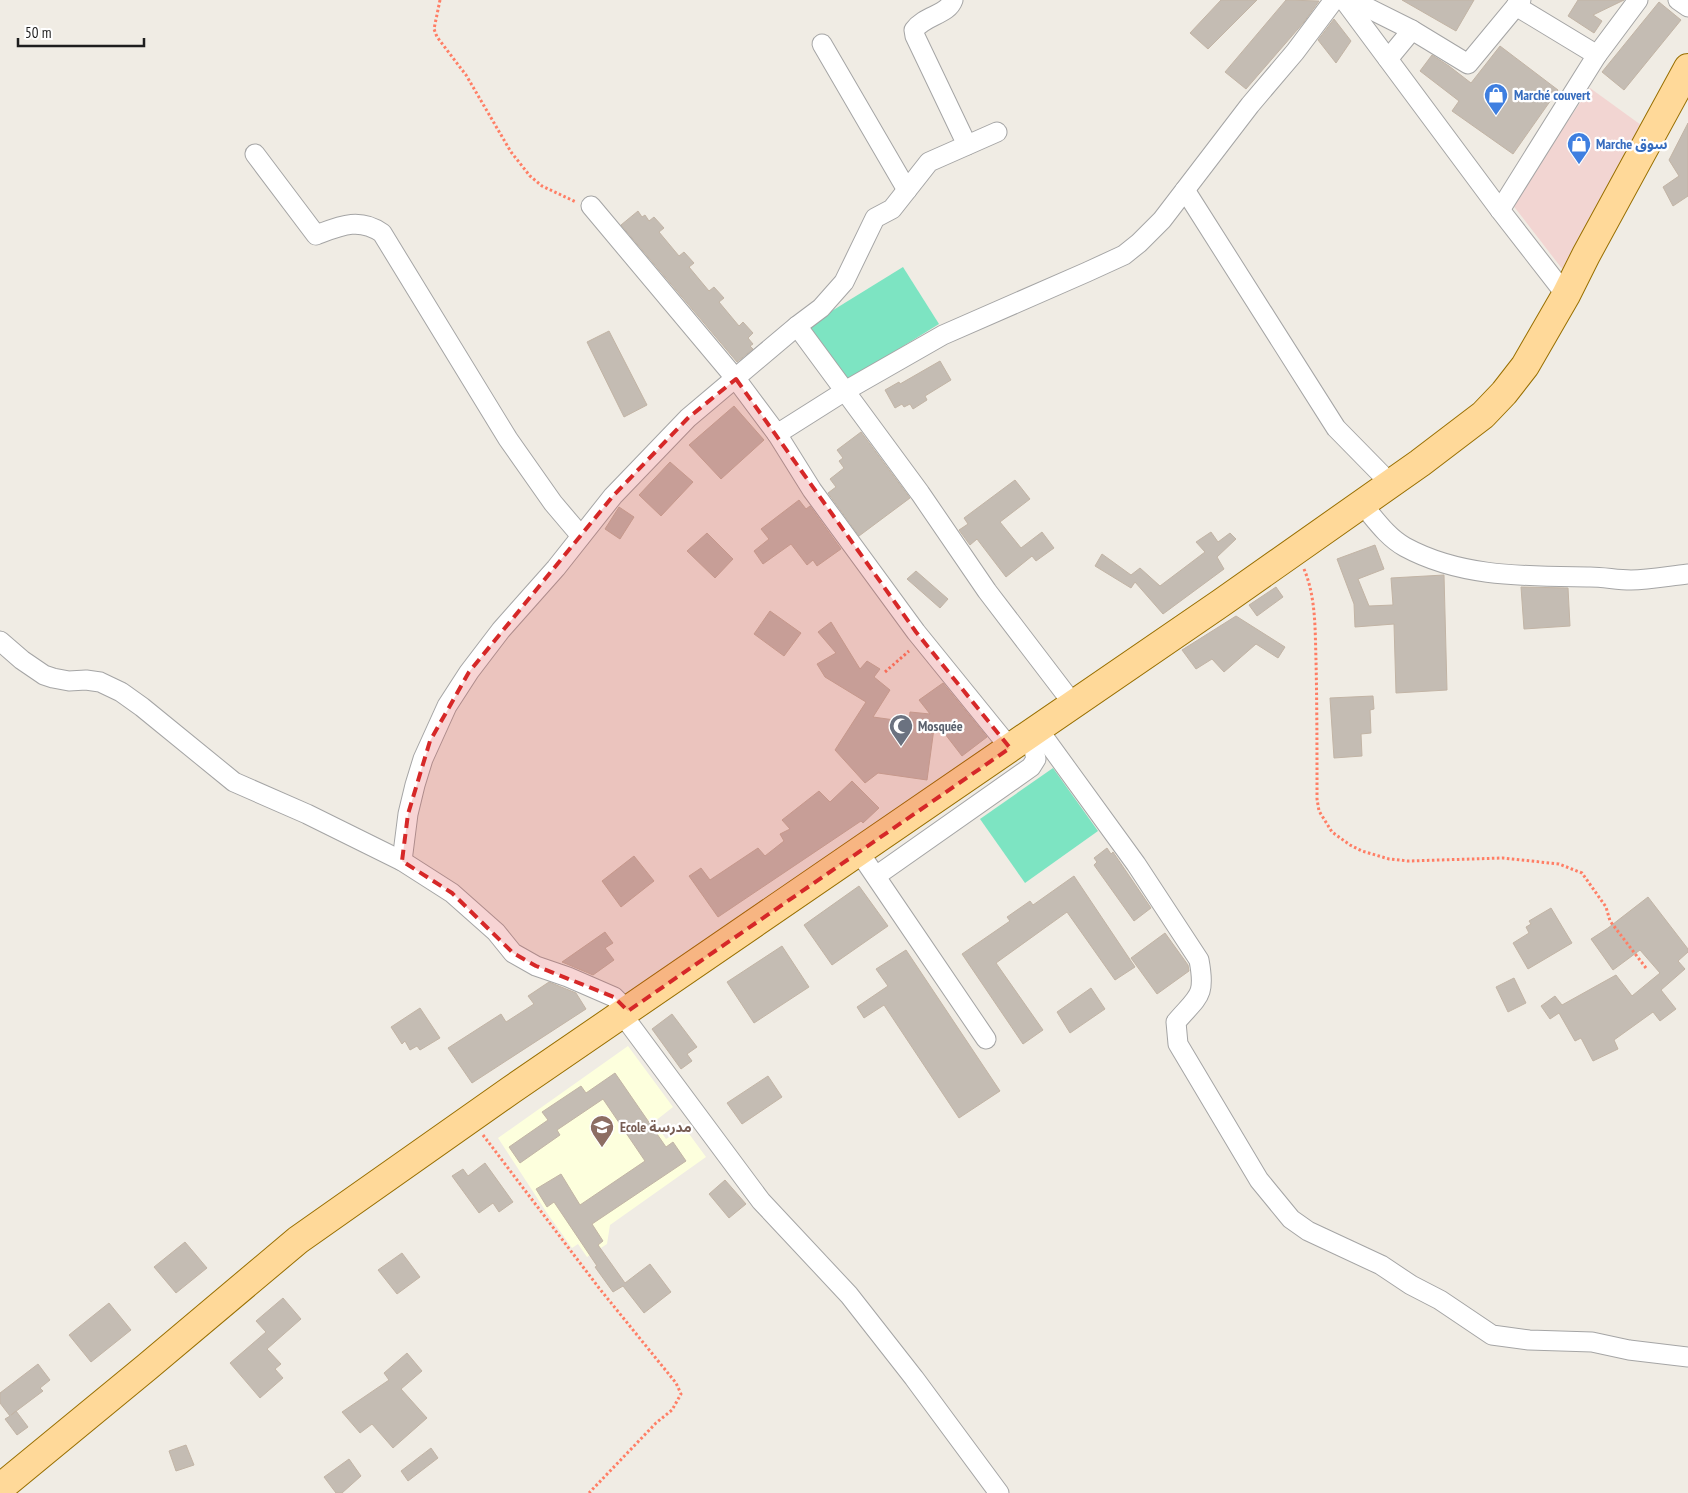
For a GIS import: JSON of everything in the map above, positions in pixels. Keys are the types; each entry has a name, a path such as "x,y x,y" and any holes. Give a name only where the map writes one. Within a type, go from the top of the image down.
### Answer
{"main road":[{"path":"0,1488 148,1368 298,1240 625,1012 1074,705 1362,504 1390,482 1456,437 1483,415 1525,366 1566,295 1688,68"}],"street":[{"path":"953,0 951,5 919,23 914,30 915,36 967,145"},
{"path":"777,434 845,391 942,336 1124,255 1162,220 1250,105 1295,52 1334,0"},
{"path":"1344,0 1500,210 1566,295"},
{"path":"1352,0 1412,30 1468,64 1519,3 1597,55"},
{"path":"1500,210 1597,55 1638,0"},
{"path":"1678,0 1688,7"},
{"path":"1388,59 1412,30"},
{"path":"822,44 907,190"},
{"path":"402,861 414,785 430,741 447,706 469,672 502,630 556,568 613,496 688,418 821,308 844,282 875,218 892,209 929,162 997,132"},
{"path":"255,154 316,235 351,224 363,224 382,233 508,439 553,504 581,536"},
{"path":"1185,190 1336,428 1390,482"},
{"path":"591,206 736,379 777,434 812,490 922,639 1024,738 1136,864 1199,960 1202,976 1201,991 1195,1002 1176,1022 1178,1044 1259,1180 1291,1219 1308,1231 1381,1265 1411,1285 1440,1300 1492,1335 1529,1340 1592,1342 1629,1350 1688,1357"},
{"path":"797,326 920,492 986,591 1074,705"},
{"path":"1362,504 1386,532 1403,546 1438,563 1475,571 1544,577 1592,577 1633,580 1688,574"},
{"path":"0,641 22,660 44,675 69,681 86,680 100,682 121,692 142,706 234,782 307,814 402,861 452,894 496,932 513,953 536,966 614,997 761,1201 849,1295 914,1378 999,1493"},
{"path":"876,876 1031,767 1036,759 1034,750 1024,738"},
{"path":"859,852 986,1038"}],"path":[{"path":"440,0 434,29 437,37 466,75 511,152 530,176 542,186 582,204 591,206"},
{"path":"1295,551 1306,571 1312,594 1317,705 1317,799 1319,812 1329,827 1350,845 1389,860 1503,858 1559,864 1582,873 1606,907 1610,921 1646,968"},
{"path":"885,672 922,639"},
{"path":"470,1119 599,1288 676,1383 681,1394 672,1410 656,1423 589,1493"}],"highlighted area":[{"path":"736,379 916,632 1010,748 628,1011 614,997 536,966 513,953 452,893 402,861 408,814 430,741 469,672 613,496 688,418"}],"shaded area":[{"name":"Marche سوق","path":"1590,88 1641,125 1563,270 1512,204"},
{"name":"Ecole مدرسة","path":"628,1046 673,1107 654,1122 666,1139 684,1127 706,1157 610,1225 607,1244 587,1257 578,1244 572,1248 498,1138"}],"green space":[{"path":"903,267 939,324 845,382 809,325"},
{"path":"1053,768 1098,831 1025,883 980,819"}],"building":[{"path":"1221,0 1257,0 1208,49 1190,33"},
{"path":"1286,0 1319,1 1304,22 1246,89 1225,72"},
{"path":"1402,0 1474,0 1456,31"},
{"path":"1578,0 1624,0 1593,15 1602,21 1594,33 1568,16"},
{"path":"1659,2 1681,20 1624,90 1602,72"},
{"path":"1334,19 1351,41 1336,63 1318,40"},
{"path":"1500,46 1558,90 1513,154 1452,111 1459,101 1420,71 1432,55 1471,83"},
{"path":"1688,123 1688,196 1673,206 1663,187 1679,176 1669,160"},
{"path":"638,211 642,217 645,215 649,221 654,217 664,228 659,232 679,256 684,252 694,263 689,267 709,291 714,287 724,298 719,302 739,326 743,322 753,333 748,338 753,344 750,346 753,349 737,362 621,225"},
{"path":"609,331 647,405 624,417 587,342"},
{"path":"940,361 951,380 925,396 927,400 913,409 910,404 904,407 902,404 895,408 885,390 899,382 900,384"},
{"path":"734,406 764,440 721,479 689,445"},
{"path":"861,432 910,498 859,536 828,493 836,487 830,479 844,468 839,461 843,458 837,450"},
{"path":"670,462 693,482 661,516 639,495"},
{"path":"1015,480 1030,499 1000,522 1021,548 1042,532 1054,548 1036,561 1032,556 1006,577 977,539 970,545 959,530 968,524 964,518"},
{"path":"799,500 806,509 810,506 841,549 817,566 813,560 807,565 791,544 763,564 754,551 769,539 761,529"},
{"path":"619,507 634,517 620,539 605,529"},
{"path":"1211,532 1218,542 1230,533 1236,539 1217,557 1224,569 1163,614 1135,582 1131,588 1095,566 1102,554 1131,575 1140,568 1160,586 1205,552 1196,542"},
{"path":"707,533 733,559 715,578 687,551"},
{"path":"1375,545 1384,569 1358,579 1369,606 1393,605 1391,578 1444,575 1447,690 1396,693 1394,624 1355,627 1354,604 1337,559"},
{"path":"916,571 948,599 940,608 907,579"},
{"path":"1276,587 1283,597 1257,616 1249,605"},
{"path":"1521,587 1568,588 1570,626 1524,629"},
{"path":"770,611 801,633 784,656 754,634"},
{"path":"1236,616 1285,647 1278,658 1256,644 1224,672 1212,659 1196,669 1182,650"},
{"path":"831,622 860,669 867,661 880,669 874,677 890,690 873,717 909,722 910,712 930,714 919,700 943,683 987,737 962,756 935,721 927,780 878,773 865,783 835,750 866,702 825,677 817,664 836,653 818,632"},
{"path":"1373,696 1374,709 1370,710 1371,733 1361,734 1362,756 1334,758 1330,698"},
{"path":"852,781 879,808 863,823 861,821 718,917 689,876 701,868 710,880 758,848 765,856 784,841 780,834 790,829 782,820 819,791 830,802"},
{"path":"1107,848 1111,854 1113,852 1151,908 1134,921 1094,865 1097,862 1094,858"},
{"path":"634,856 654,881 621,907 602,881"},
{"path":"1074,876 1135,967 1115,980 1067,912 996,963 1043,1030 1023,1044 962,954 1010,921 1007,917 1030,901 1033,905"},
{"path":"859,886 888,926 832,965 804,925"},
{"path":"1648,897 1688,949 1688,952 1678,961 1685,969 1661,990 1676,1009 1660,1021 1653,1012 1614,1040 1618,1049 1593,1061 1581,1038 1575,1041 1559,1013 1550,1019 1541,1006 1555,996 1562,1005 1616,975 1632,996 1660,973 1640,950 1613,970 1591,939"},
{"path":"1551,908 1572,943 1528,969 1513,943 1529,933 1526,927 1531,924 1529,921"},
{"path":"605,932 613,943 605,948 614,960 593,975 562,962"},
{"path":"1165,933 1188,965 1189,971 1157,994 1131,958"},
{"path":"782,946 809,987 754,1023 727,982"},
{"path":"906,950 1000,1091 959,1118 884,1005 864,1018 857,1007 888,986 876,969"},
{"path":"1514,978 1526,1003 1508,1012 1496,987"},
{"path":"549,982 576,993 586,1009 472,1083 448,1048 501,1014 506,1022 534,1004 528,996"},
{"path":"1091,988 1105,1009 1070,1033 1057,1012"},
{"path":"420,1008 440,1038 420,1050 417,1046 410,1050 405,1041 402,1044 391,1027"},
{"path":"672,1014 697,1047 687,1054 692,1061 681,1069 652,1029"},
{"path":"615,1073 666,1147 673,1142 686,1161 592,1224 603,1241 598,1245 625,1283 650,1264 671,1292 644,1313 623,1286 613,1292 554,1202 547,1207 536,1189 561,1174 580,1205 645,1161 603,1099 557,1130 560,1135 520,1163 509,1147 548,1120 542,1112 581,1086 586,1093"},
{"path":"768,1076 782,1097 742,1124 727,1103"},
{"path":"485,1163 513,1202 499,1212 493,1203 479,1213 452,1176 463,1169 468,1176"},
{"path":"725,1180 746,1204 729,1218 709,1194"},
{"path":"185,1242 207,1268 176,1293 154,1267"},
{"path":"402,1253 420,1277 397,1294 378,1270"},
{"path":"283,1298 301,1319 267,1349 281,1364 275,1369 283,1378 260,1398 230,1363 266,1332 256,1321"},
{"path":"109,1303 131,1330 91,1362 69,1335"},
{"path":"407,1353 422,1371 401,1389 427,1418 393,1448 372,1424 360,1433 342,1412 389,1380 384,1373"},
{"path":"38,1364 50,1380 40,1388 43,1391 16,1411 28,1427 17,1435 5,1419 10,1416 0,1403 0,1393"},
{"path":"186,1445 194,1465 176,1471 169,1451"},
{"path":"431,1448 438,1458 408,1481 401,1471"},
{"path":"349,1459 361,1476 342,1493 336,1493 324,1477"}],"place":[{"name":"Marché couvert","path":"1496,116"},
{"name":"Marche سوق","path":"1579,165"},
{"name":"Mosquée","path":"901,747"},
{"name":"Ecole مدرسة","path":"602,1148"}]}
